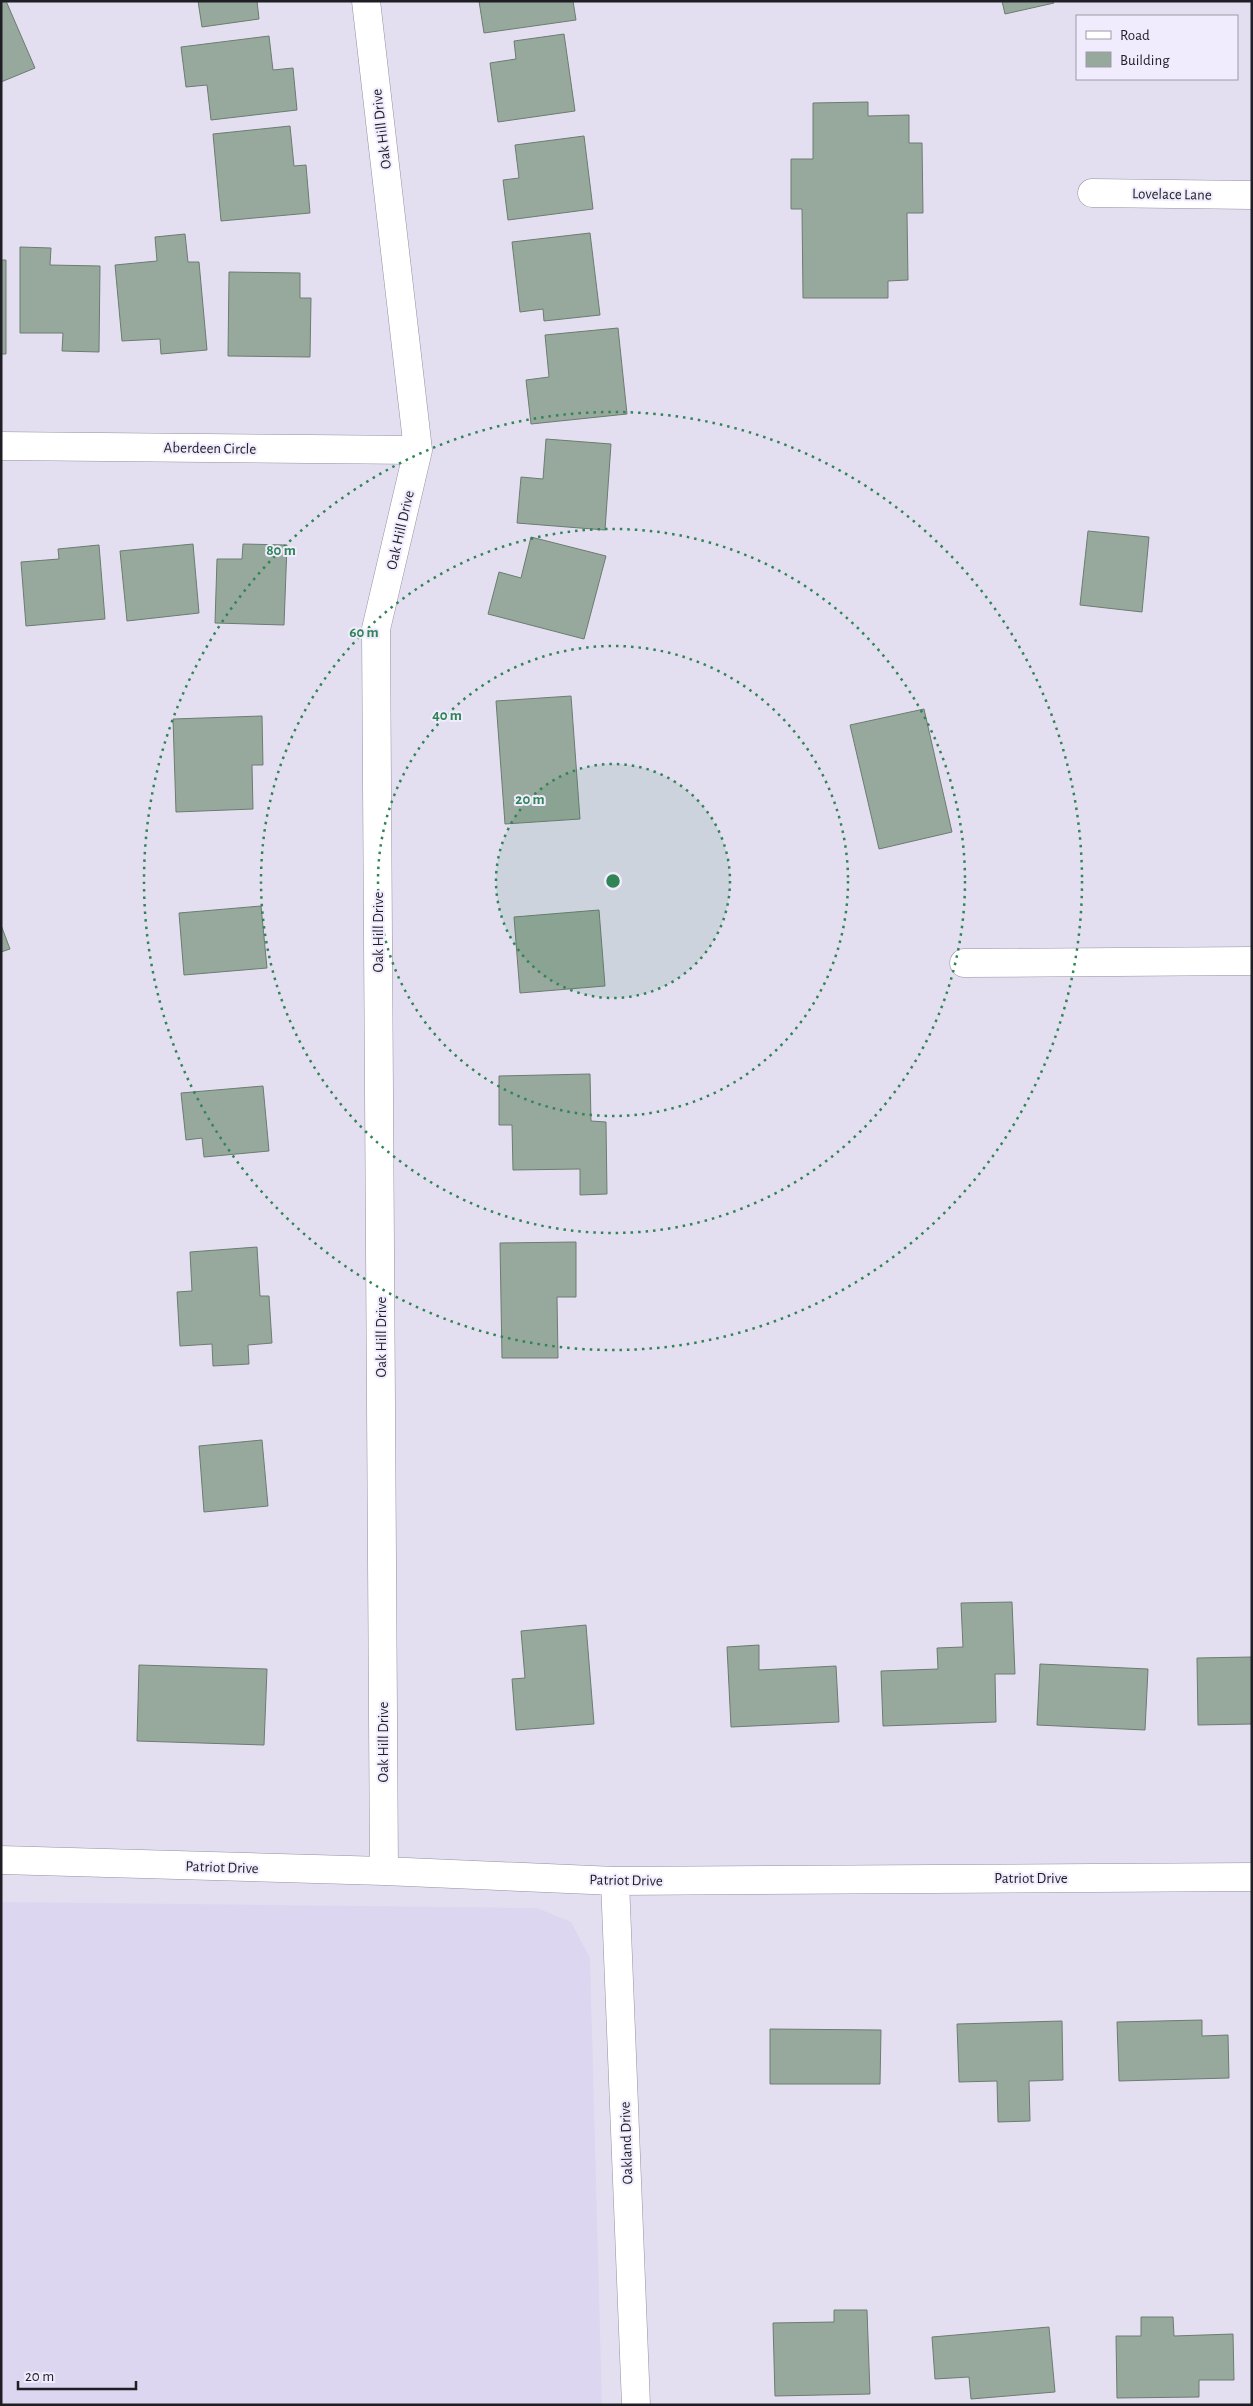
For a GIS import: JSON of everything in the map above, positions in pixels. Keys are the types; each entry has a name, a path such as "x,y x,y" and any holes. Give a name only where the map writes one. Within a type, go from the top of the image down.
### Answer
{"street":[{"name":"Oak Hill Drive","path":"366,1 418,450 376,629 384,1871"},
{"name":"Lovelace Lane","path":"1092,193 1252,195"},
{"name":"Aberdeen Circle","path":"1,446 418,450"},
{"path":"964,963 1252,961"},
{"name":"Patriot Drive","path":"1,1860 384,1871 615,1881 1252,1877"},
{"name":"Oakland Drive","path":"615,1881 636,2405"}],"shaded area":[{"path":"1,1902 537,1908 571,1922 590,1958 602,2405 1,2405"}],"building":[{"path":"1,1 6,1 35,68 1,82"},
{"path":"198,1 257,1 259,19 202,27"},
{"path":"479,1 573,1 576,20 484,33"},
{"path":"1002,1 1053,1 1054,3 1005,14"},
{"path":"564,34 575,111 498,122 490,63 516,59 514,41"},
{"path":"269,36 273,70 293,68 297,110 211,120 207,85 186,87 181,47"},
{"path":"868,102 868,116 909,115 909,143 922,143 923,213 907,213 908,280 888,281 888,298 803,298 802,209 791,209 791,159 813,159 813,103"},
{"path":"290,126 294,166 306,165 310,213 221,221 213,134"},
{"path":"584,136 593,209 508,220 503,180 519,178 515,145"},
{"path":"590,233 600,315 544,321 543,309 520,312 512,242"},
{"path":"185,234 188,262 199,262 207,350 161,354 160,339 122,341 115,265 157,261 155,237"},
{"path":"20,247 51,248 50,265 100,266 99,352 62,351 63,333 20,333"},
{"path":"1,260 6,260 6,354 1,354"},
{"path":"229,272 300,273 300,298 311,298 310,357 228,356"},
{"path":"618,328 627,414 531,424 526,380 549,377 545,335"},
{"path":"546,439 611,444 605,530 517,523 521,477 543,479"},
{"path":"1088,531 1149,537 1142,612 1080,605"},
{"path":"531,537 606,556 584,639 488,614 499,572 521,578"},
{"path":"193,544 199,613 127,621 120,551"},
{"path":"243,544 287,545 284,625 215,623 217,559 242,559"},
{"path":"99,545 105,619 26,626 21,562 59,559 58,549"},
{"path":"571,696 580,819 505,824 496,701"},
{"path":"924,709 952,832 879,849 850,725"},
{"path":"262,716 263,765 252,765 253,809 176,812 173,719"},
{"path":"261,906 267,968 184,975 179,913"},
{"path":"599,910 605,986 520,993 514,917"},
{"path":"1,925 10,949 1,952"},
{"path":"590,1074 591,1121 606,1122 607,1194 580,1195 580,1169 513,1170 512,1125 499,1125 499,1076"},
{"path":"263,1086 269,1151 204,1157 202,1138 186,1140 181,1093"},
{"path":"576,1242 576,1297 557,1297 558,1358 502,1358 500,1243"},
{"path":"257,1247 260,1296 269,1296 272,1343 248,1345 249,1364 213,1366 212,1344 180,1346 177,1292 192,1291 190,1252"},
{"path":"262,1440 268,1506 204,1512 199,1446"},
{"path":"1012,1602 1015,1674 995,1674 996,1722 883,1726 881,1671 938,1669 937,1648 963,1647 961,1603"},
{"path":"586,1625 594,1724 516,1730 512,1679 525,1678 521,1631"},
{"path":"759,1645 759,1670 836,1666 839,1722 731,1727 727,1647"},
{"path":"1252,1657 1252,1724 1198,1725 1197,1658"},
{"path":"1040,1664 1148,1669 1145,1730 1037,1725"},
{"path":"139,1665 267,1669 264,1745 137,1741"},
{"path":"1202,2020 1202,2036 1228,2035 1229,2078 1119,2081 1117,2022"},
{"path":"1062,2021 1063,2080 1029,2081 1030,2121 998,2122 997,2081 959,2082 957,2024"},
{"path":"770,2029 881,2030 880,2084 770,2084"},
{"path":"834,2310 867,2310 870,2394 775,2396 773,2323 834,2322"},
{"path":"1141,2317 1173,2317 1174,2336 1233,2334 1234,2380 1199,2380 1199,2397 1117,2398 1116,2336 1141,2336"},
{"path":"1049,2327 1055,2392 971,2399 969,2377 935,2379 932,2337"}]}
